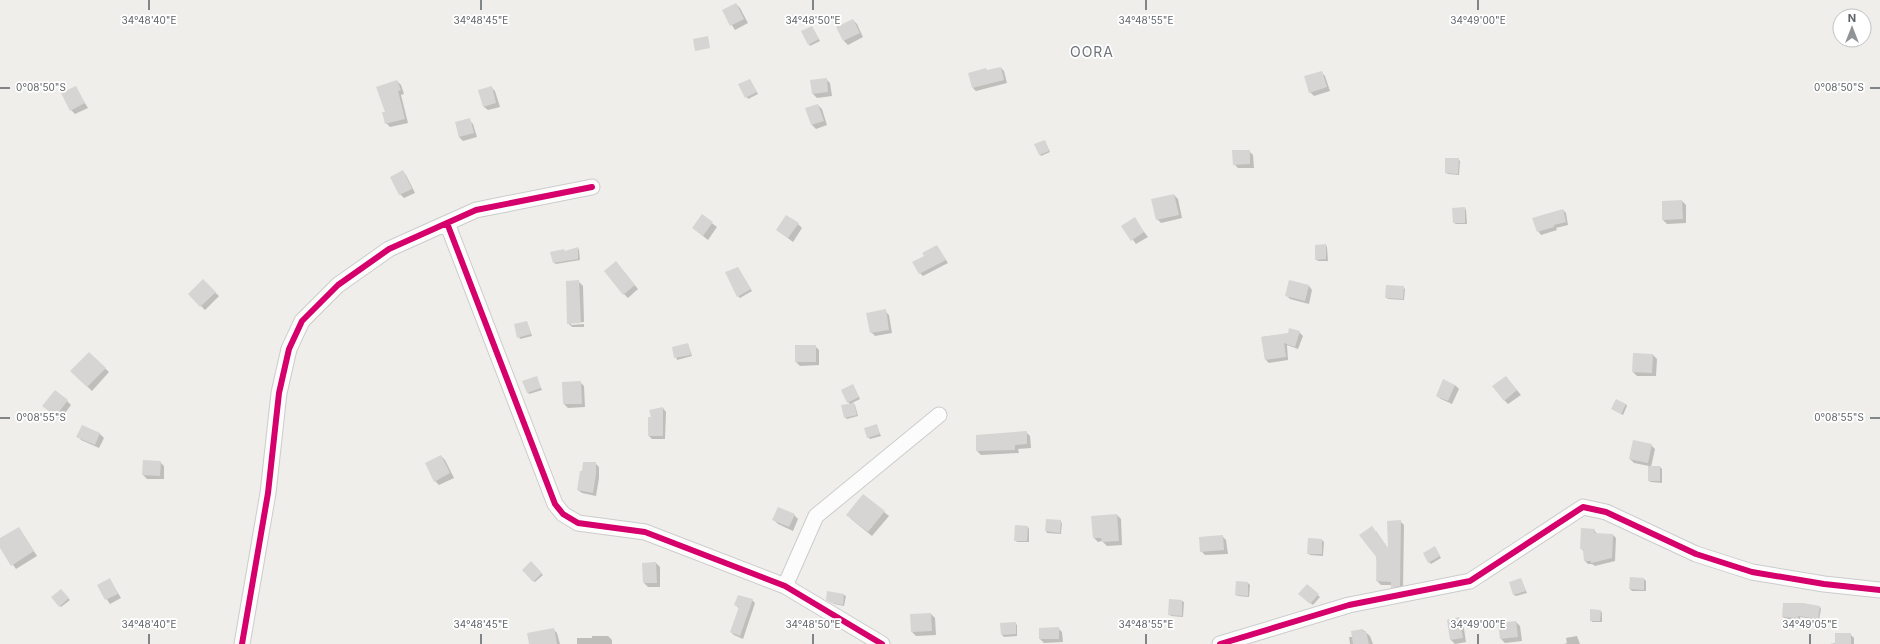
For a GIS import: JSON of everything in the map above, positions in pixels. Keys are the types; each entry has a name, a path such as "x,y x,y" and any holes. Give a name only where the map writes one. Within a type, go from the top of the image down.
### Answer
{"street":[{"path":"242,644 268,493 279,393 290,349 302,321 338,285 389,249 476,210 592,187"},
{"path":"447,223 555,504 563,514 578,523 645,532 785,586 882,644"},
{"path":"785,586 816,516 939,415"},
{"path":"1220,644 1349,605 1470,581 1583,507 1606,512 1696,554 1752,572 1824,584 1880,590"}],"building":[{"path":"736,3 744,19 730,26 722,10"},
{"path":"853,19 860,33 843,41 836,27"},
{"path":"812,26 819,39 808,45 801,31"},
{"path":"708,36 710,48 695,51 693,39"},
{"path":"1001,67 1004,80 972,88 968,73 986,68 987,70"},
{"path":"1322,71 1327,87 1309,93 1304,76"},
{"path":"827,78 828,92 812,94 810,80"},
{"path":"750,79 757,92 745,98 738,84"},
{"path":"397,80 401,90 398,91 405,119 385,124 382,112 385,112 376,87"},
{"path":"76,86 85,103 70,111 61,93"},
{"path":"492,86 496,103 483,107 478,90"},
{"path":"818,104 824,121 811,125 805,108"},
{"path":"470,118 474,133 459,137 455,122"},
{"path":"1045,140 1049,151 1039,155 1034,144"},
{"path":"1232,150 1250,150 1250,164 1233,165"},
{"path":"1445,158 1459,158 1458,174 1445,173"},
{"path":"403,170 412,189 399,195 390,177"},
{"path":"1174,194 1179,215 1156,220 1151,199"},
{"path":"1682,200 1683,219 1662,220 1662,201"},
{"path":"1465,207 1465,223 1453,223 1452,208"},
{"path":"1563,209 1566,222 1537,232 1532,218"},
{"path":"702,214 713,222 703,236 692,228"},
{"path":"786,215 799,223 788,238 776,230"},
{"path":"1135,217 1144,232 1131,241 1121,226"},
{"path":"1326,244 1326,259 1315,260 1315,245"},
{"path":"937,245 946,260 919,274 912,262 924,256 922,253"},
{"path":"578,247 578,259 553,263 550,252 564,249 565,251"},
{"path":"616,261 635,285 623,295 604,271"},
{"path":"738,267 751,289 737,297 725,272"},
{"path":"203,279 216,292 200,307 188,294"},
{"path":"579,280 581,323 567,324 566,281"},
{"path":"1289,280 1309,285 1305,301 1285,296"},
{"path":"1386,285 1404,286 1403,299 1385,298"},
{"path":"886,309 889,330 870,333 866,313"},
{"path":"527,321 531,334 517,338 514,324"},
{"path":"1289,328 1300,331 1295,347 1284,343 1286,357 1265,360 1261,337 1288,333"},
{"path":"688,343 691,355 674,358 672,347"},
{"path":"795,345 816,345 816,362 795,362"},
{"path":"89,352 106,368 87,387 70,371"},
{"path":"1633,353 1653,354 1652,373 1632,372"},
{"path":"537,376 541,388 527,393 522,381"},
{"path":"1506,376 1517,390 1504,401 1492,386"},
{"path":"1443,379 1455,385 1448,401 1436,396"},
{"path":"581,381 582,404 563,404 562,382"},
{"path":"853,384 859,397 847,403 841,390"},
{"path":"55,390 68,400 56,416 42,406"},
{"path":"1616,399 1626,404 1621,414 1611,409"},
{"path":"854,403 857,415 844,418 841,405"},
{"path":"663,407 663,436 648,436 648,417 651,417 649,410"},
{"path":"877,424 880,434 867,438 864,428"},
{"path":"82,425 100,433 95,445 76,437"},
{"path":"1027,431 1027,444 1015,445 1015,450 976,451 976,435"},
{"path":"1633,440 1652,444 1648,463 1629,459"},
{"path":"441,455 450,473 434,482 425,463"},
{"path":"143,460 161,461 160,476 142,475"},
{"path":"583,462 596,462 593,493 577,490"},
{"path":"1648,466 1660,466 1660,481 1648,481"},
{"path":"863,494 885,511 868,532 846,515"},
{"path":"778,507 795,514 789,527 772,520"},
{"path":"1117,514 1119,541 1102,542 1101,538 1093,538 1091,516"},
{"path":"1046,519 1061,520 1060,533 1045,531"},
{"path":"1401,520 1400,586 1391,588 1391,582 1376,581 1377,558 1359,535 1372,526 1388,548 1387,521"},
{"path":"1015,525 1028,526 1027,541 1014,541"},
{"path":"19,527 34,551 11,566 0,548 0,538"},
{"path":"1581,528 1595,529 1594,533 1613,534 1612,558 1591,563 1591,561 1584,561 1583,549 1580,549"},
{"path":"1223,535 1224,550 1200,552 1199,537"},
{"path":"1308,538 1322,539 1322,554 1307,554"},
{"path":"1435,546 1440,556 1428,563 1423,553"},
{"path":"531,561 542,573 533,582 522,570"},
{"path":"656,562 657,583 643,583 642,563"},
{"path":"1630,577 1644,578 1644,590 1629,589"},
{"path":"110,578 118,594 105,600 97,585"},
{"path":"1521,578 1526,591 1513,595 1509,582"},
{"path":"1236,581 1248,582 1248,596 1235,595"},
{"path":"1307,584 1319,594 1310,604 1298,594"},
{"path":"61,589 69,598 59,607 51,597"},
{"path":"827,591 844,594 843,605 831,603 826,600"},
{"path":"738,595 753,599 740,636 730,632 739,607 734,605"},
{"path":"1169,599 1182,600 1182,616 1168,615"},
{"path":"1783,603 1803,603 1820,606 1818,619 1798,616 1798,618 1782,617"},
{"path":"1590,609 1601,610 1600,621 1590,621"},
{"path":"931,613 932,631 911,632 910,614"},
{"path":"1459,617 1463,638 1450,640 1447,620"},
{"path":"1516,621 1518,637 1500,639 1498,623"},
{"path":"1016,622 1016,634 1001,635 1000,623"},
{"path":"1059,627 1059,639 1039,639 1039,628"},
{"path":"554,628 557,644 529,644 527,633"},
{"path":"1363,629 1363,632 1366,631 1369,644 1353,644 1351,631"},
{"path":"1835,633 1851,633 1851,644 1835,644"}],"cycle path":[{"path":"242,644 268,493 279,393 289,349 302,321 338,285 389,249 476,210 592,187"},
{"path":"447,223 555,504 563,514 578,523 645,532 785,586 882,644"},
{"path":"1220,644 1349,605 1470,581 1583,507 1606,512 1696,554 1752,572 1824,584 1880,590"}],"district":[{"name":"OORA","path":"1092,51"}]}
